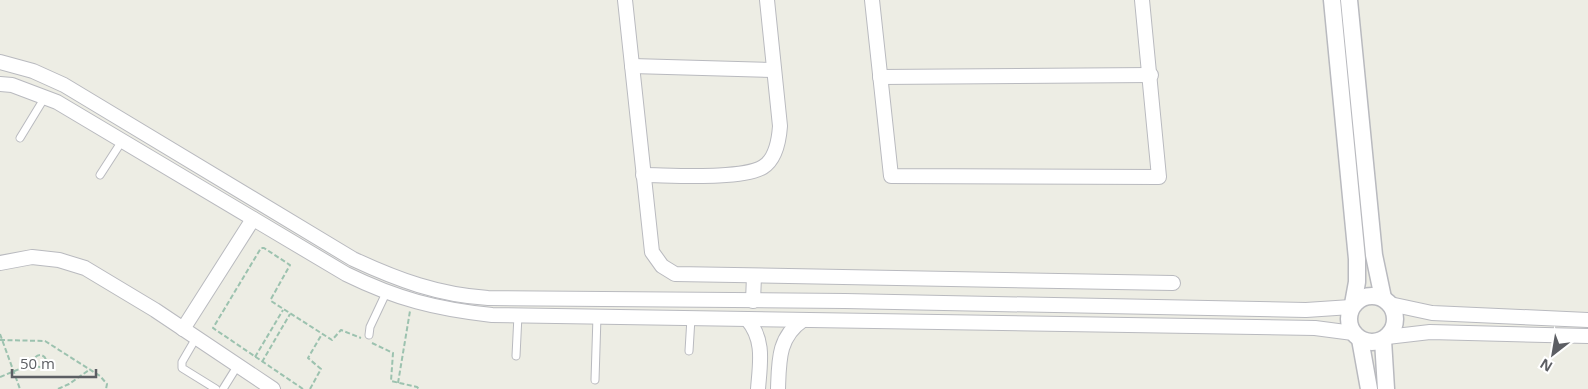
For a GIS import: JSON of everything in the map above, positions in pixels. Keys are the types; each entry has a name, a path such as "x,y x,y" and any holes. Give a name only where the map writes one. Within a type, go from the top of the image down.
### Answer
{"street":[{"path":"625,0 652,252 662,266 675,274 1173,283"},
{"path":"643,175 747,173 764,166 773,155 778,143 780,126 773,70 768,0"},
{"path":"872,0 891,176 1159,177 1151,75 1142,0"},
{"path":"1332,0 1357,259 1357,282 1348,320 1357,336 1369,389"},
{"path":"1349,0 1374,255 1387,301 1395,318 1395,325 1385,338 1386,389"},
{"path":"0,62 33,71 64,85 315,237 390,276 414,285 463,296 1296,309 1352,306 1364,297 1432,313 1588,320"},
{"path":"632,66 773,70"},
{"path":"880,77 1151,75"},
{"path":"0,84 45,97 346,274 386,293 412,302 465,312 518,315 1305,328 1357,336 1376,342 1385,338 1430,332 1588,336"},
{"path":"190,182 199,167"},
{"path":"183,329 253,220"},
{"path":"306,250 315,237"},
{"path":"0,263 32,258 59,260 85,268 183,329 273,389"},
{"path":"753,301 754,276"},
{"path":"715,301 715,318"},
{"path":"845,301 845,320"},
{"path":"747,319 759,336 761,347 758,389"},
{"path":"778,389 781,348 793,327 803,320"}],"lane":[{"path":"20,138 45,97"},
{"path":"100,175 122,141"},
{"path":"369,335 370,327 386,293"},
{"path":"516,356 518,315"},
{"path":"595,380 597,316"},
{"path":"689,351 690,318"},
{"path":"196,338 182,362 182,368 216,389"},
{"path":"223,389 238,365"}],"path":[{"path":"303,389 213,327 262,247 290,265 270,300 333,340 341,330 391,352 393,355 390,379 419,389"},
{"path":"398,383 412,302"},
{"path":"256,357 284,309"},
{"path":"262,362 290,314"},
{"path":"276,322 284,326"},
{"path":"0,334 20,389"},
{"path":"310,389 321,369 308,358 322,334"},
{"path":"1,340 45,341 89,370 106,384 106,389"},
{"path":"0,377 34,363 38,356 46,360 42,367 34,363"},
{"path":"58,389 89,370"}]}
